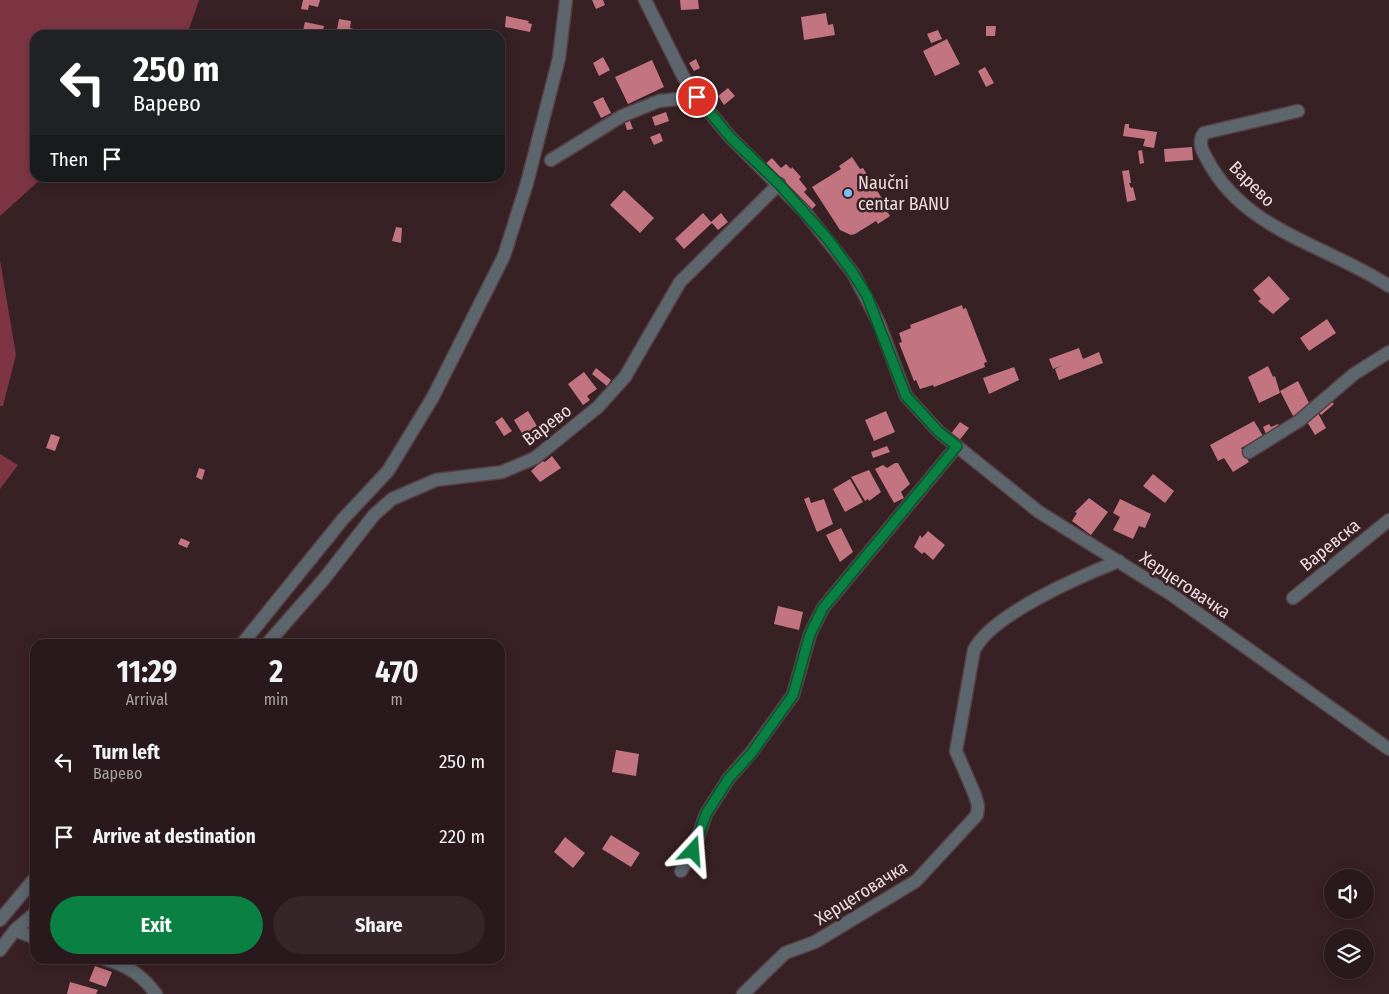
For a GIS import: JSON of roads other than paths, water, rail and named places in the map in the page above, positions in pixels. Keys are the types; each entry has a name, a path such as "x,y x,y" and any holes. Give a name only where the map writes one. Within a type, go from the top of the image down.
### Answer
{"street":[{"path":"246,639 362,499 388,471 433,397 504,256 527,183 559,58 566,0"},
{"path":"645,0 683,76 697,97 730,137 779,184 827,238 853,273 875,314 906,396 939,432 1040,512 1119,561"},
{"path":"551,160 622,116 659,101 697,97"},
{"name":"Варево","path":"1298,111 1209,131 1201,137 1200,144 1220,179 1255,216 1371,274 1389,286"},
{"name":"Варево","path":"271,639 324,579 374,515 392,499 436,480 502,472 535,458 598,407 625,377 680,282 779,184"},
{"path":"1249,452 1299,421 1354,374 1389,352"},
{"path":"681,870 693,851 706,814 729,778 751,754 793,695 810,634 823,608 957,446"},
{"path":"362,499 374,515"},
{"name":"Варевска","path":"1293,598 1389,520"},
{"name":"Херцеговачка","path":"743,994 785,953 815,942 916,882 976,815 978,806 975,795 956,751 974,650 978,641 1042,596 1119,561 1172,596 1389,749"},
{"path":"0,920 5,906 30,883"},
{"path":"0,950 15,930 30,917"},
{"path":"15,930 30,936"},
{"path":"122,964 144,978 156,994"}],"place":[{"name":"Naučni centar BANU","path":"848,193"}]}
